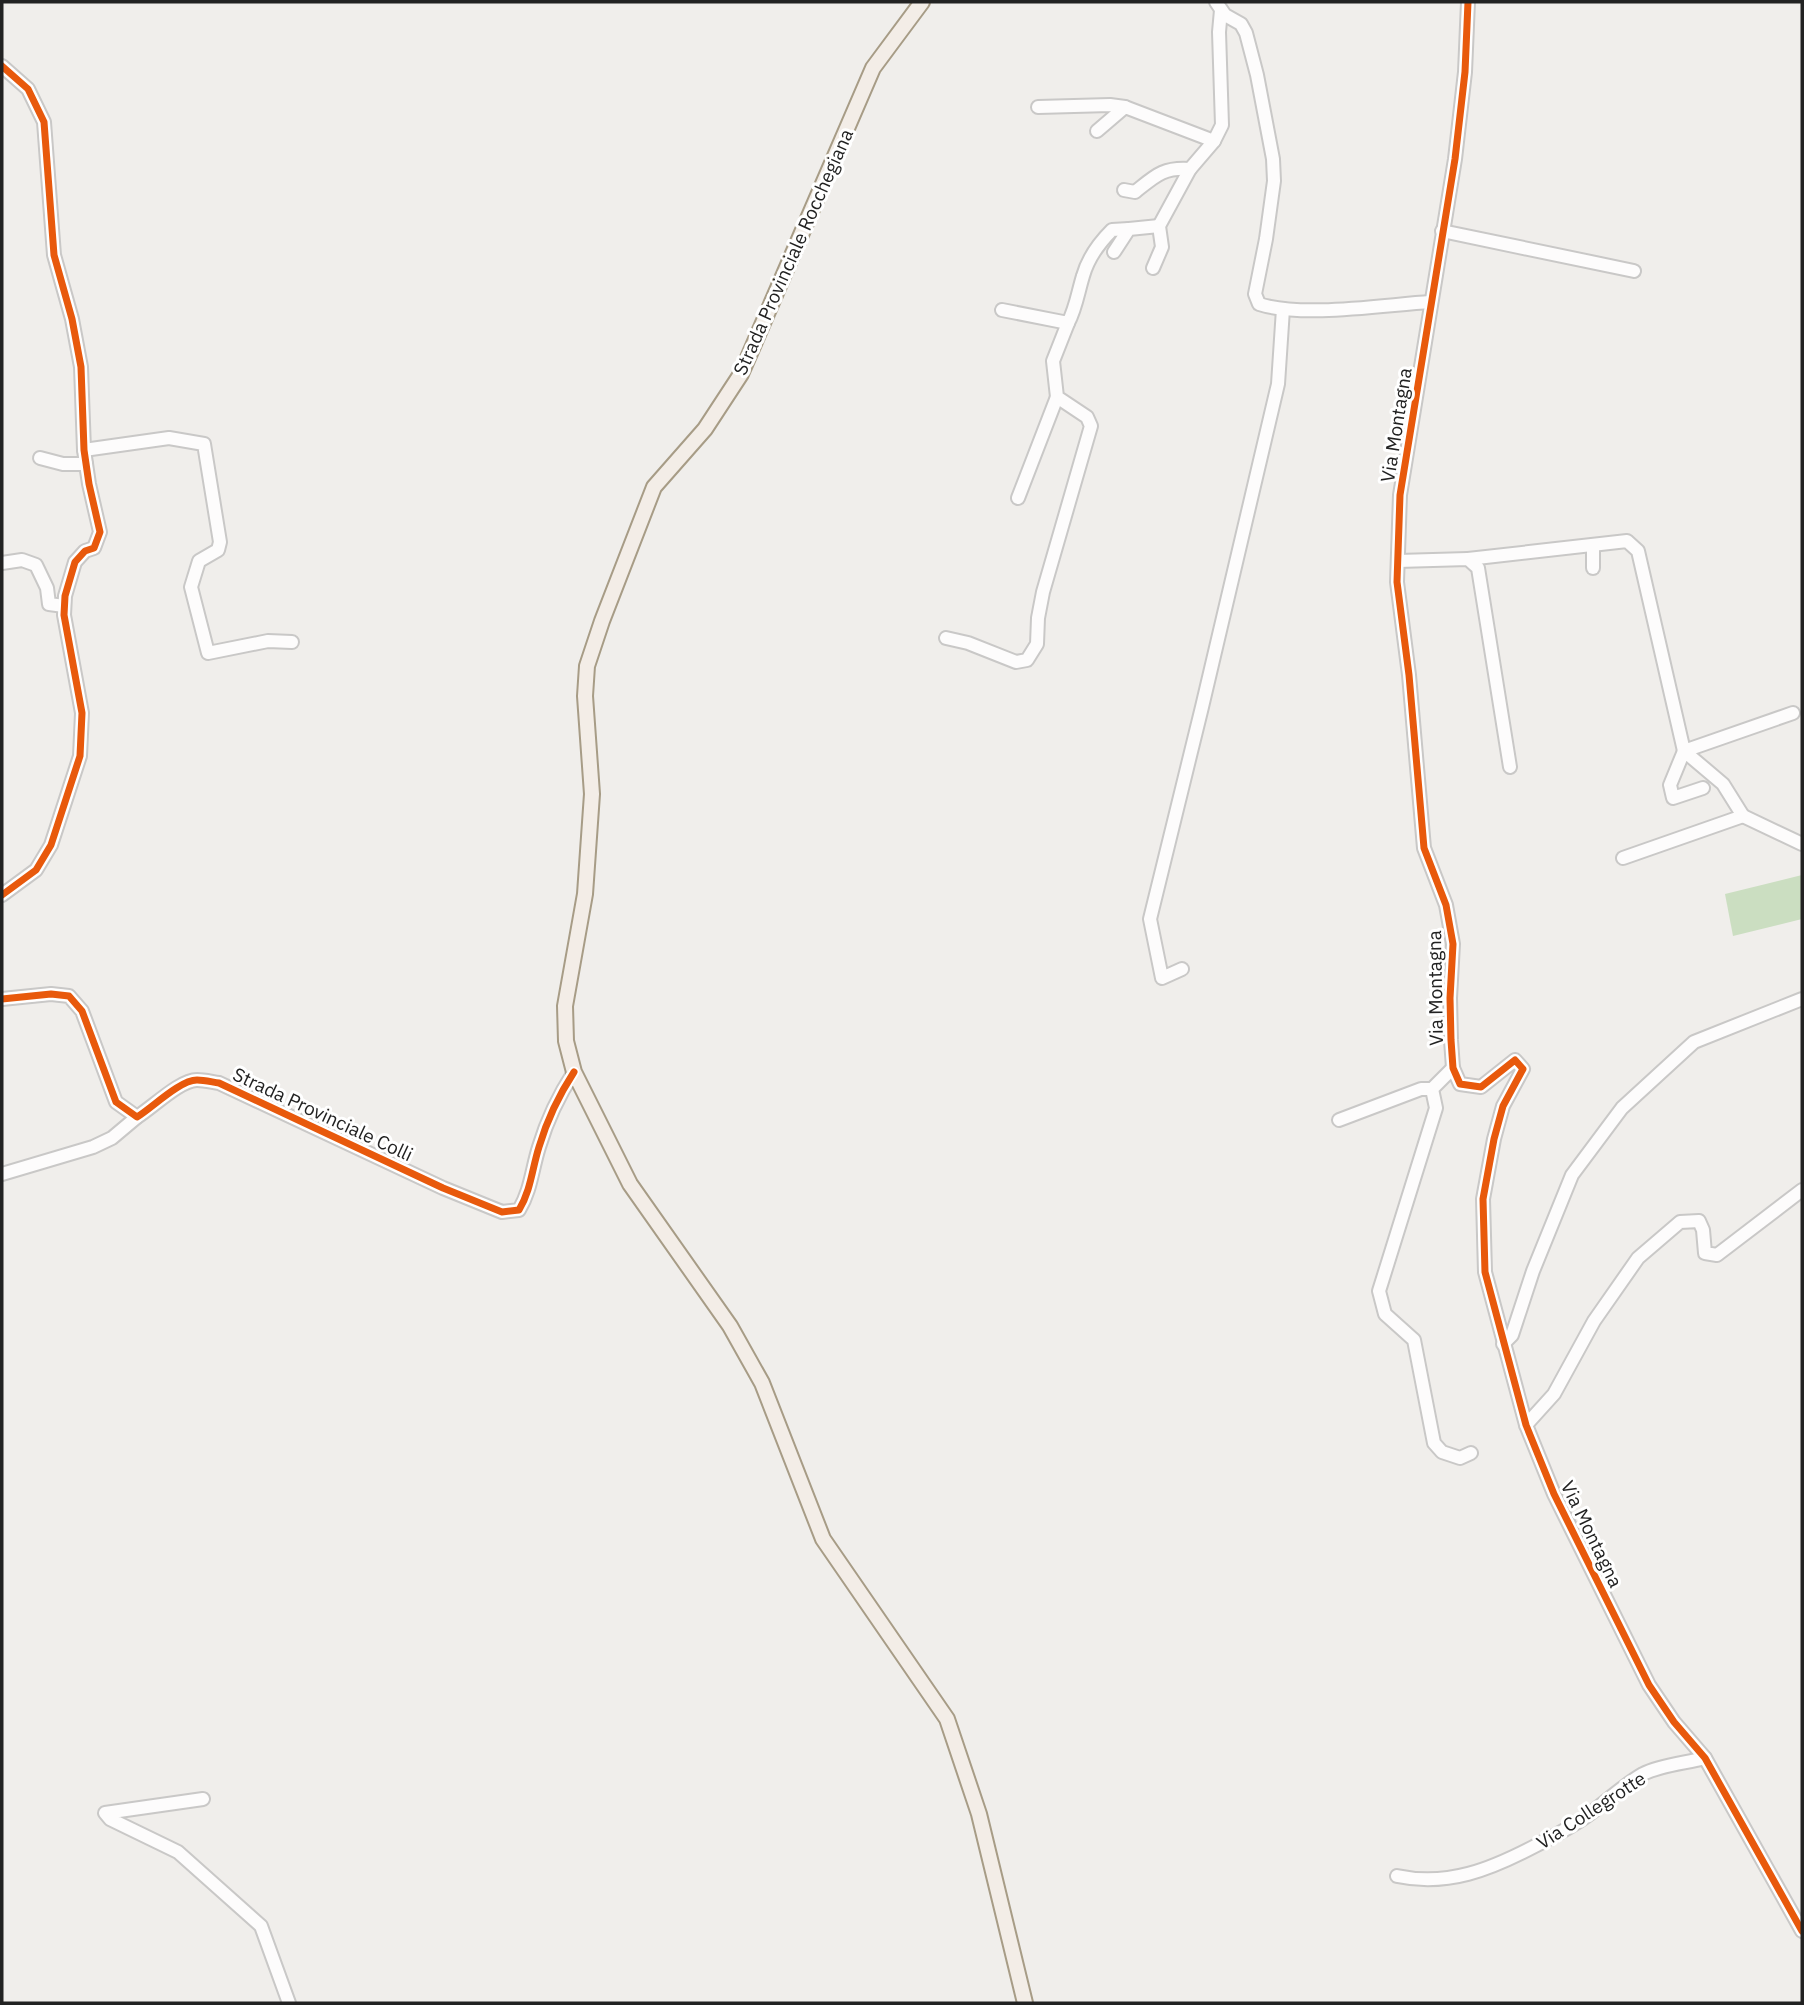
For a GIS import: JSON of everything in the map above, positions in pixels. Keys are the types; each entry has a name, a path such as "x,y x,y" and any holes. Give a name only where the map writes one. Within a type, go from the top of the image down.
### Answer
{"main road":[{"name":"Strada Provinciale Rocchegiana","path":"922,2 873,68 741,374 705,429 654,487 602,621 587,666 585,696 592,794 585,894 565,1006 566,1041 574,1072 630,1184 730,1326 762,1383 823,1539 947,1720 979,1814 1026,2003"}],"street":[{"name":"Via Montagna","path":"1468,2 1465,72 1455,159 1400,495 1397,582 1409,675 1424,848 1446,905 1453,944 1450,998 1453,1068 1460,1084 1480,1087 1518,1054 1523,1069 1503,1106 1494,1139 1483,1199 1485,1272 1527,1425 1554,1494 1648,1685 1674,1722 1705,1758 1802,1931"},
{"path":"1153,268 1162,247 1159,226 1190,169 1214,141 1222,125 1219,6"},
{"path":"1219,6 1241,24 1246,33 1273,159 1274,181 1268,227 1255,294 1259,304 1283,309 1311,310 1430,302"},
{"path":"2,65 29,89 44,122 54,255 72,319 81,367 85,457 100,532 94,548 85,551 75,562 64,606 82,713 80,756 51,845 36,870 2,895"},
{"path":"1038,107 1125,107 1214,141"},
{"path":"1097,131 1125,107"},
{"path":"1124,190 1135,192 1160,172 1176,168 1190,169"},
{"path":"1018,498 1057,397 1053,361 1074,312 1083,274 1099,243 1112,230 1159,226"},
{"path":"1114,252 1129,229"},
{"path":"1442,231 1634,271"},
{"path":"1182,969 1161,978 1150,919 1278,384 1283,309"},
{"path":"1002,310 1068,323"},
{"path":"946,638 968,643 1016,662 1027,660 1037,644 1038,618 1044,592 1091,426 1087,417 1057,397"},
{"path":"40,458 63,464 169,438 204,444 220,542 218,550 200,561 191,587 208,653 268,641 292,642"},
{"path":"1398,561 1468,559 1627,541 1639,551 1684,751 1670,785 1673,798 1703,788"},
{"path":"1593,568 1594,545"},
{"path":"2,563 22,559 36,565 47,588 49,604 64,606"},
{"path":"1468,559 1478,568 1510,767"},
{"path":"1684,751 1793,713"},
{"path":"1684,751 1723,784 1743,816 1802,844"},
{"path":"1623,859 1743,816"},
{"path":"2,999 51,994 69,996 82,1011 116,1102 137,1117 112,1138 93,1147 2,1174"},
{"path":"1503,1344 1512,1335 1532,1271 1572,1175 1622,1108 1694,1042 1802,999"},
{"path":"1339,1120 1421,1089 1433,1089 1453,1068"},
{"name":"Strada Provinciale Colli","path":"137,1117 183,1082 198,1080 219,1083 443,1188 502,1212 519,1210 528,1195 539,1146 558,1097 574,1072"},
{"path":"1433,1089 1436,1108 1379,1291 1385,1314 1414,1340 1434,1443 1442,1452 1460,1458 1471,1452"},
{"path":"1527,1425 1554,1394 1594,1321 1638,1258 1669,1231 1680,1222 1699,1221 1703,1230 1705,1253 1717,1255 1802,1190"},
{"name":"Via Collegrotte","path":"1397,1876 1437,1880 1466,1876 1490,1868 1552,1838 1645,1773 1705,1758"},
{"path":"203,1798 106,1813 110,1819 178,1852 261,1926 289,2003"}],"green space":[{"path":"1802,875 1802,919 1733,936 1725,894"}],"cycle path":[{"path":"1468,2 1465,72 1455,159 1400,495 1397,582 1409,675 1424,848 1446,905 1453,944 1450,998 1453,1068 1460,1084 1481,1087 1515,1060 1523,1069 1503,1106 1494,1139 1483,1199 1485,1272 1526,1425 1554,1494 1649,1685 1674,1722 1705,1758 1802,1931"},
{"path":"2,66 28,89 44,122 54,255 72,319 81,367 84,450 100,532 94,548 85,551 75,562 65,596 64,615 82,713 80,756 51,845 36,870 2,895"},
{"path":"2,999 51,994 69,996 82,1011 116,1102 137,1117 190,1081 219,1083 443,1188 502,1212 519,1210 529,1187 546,1127 574,1072"}]}
